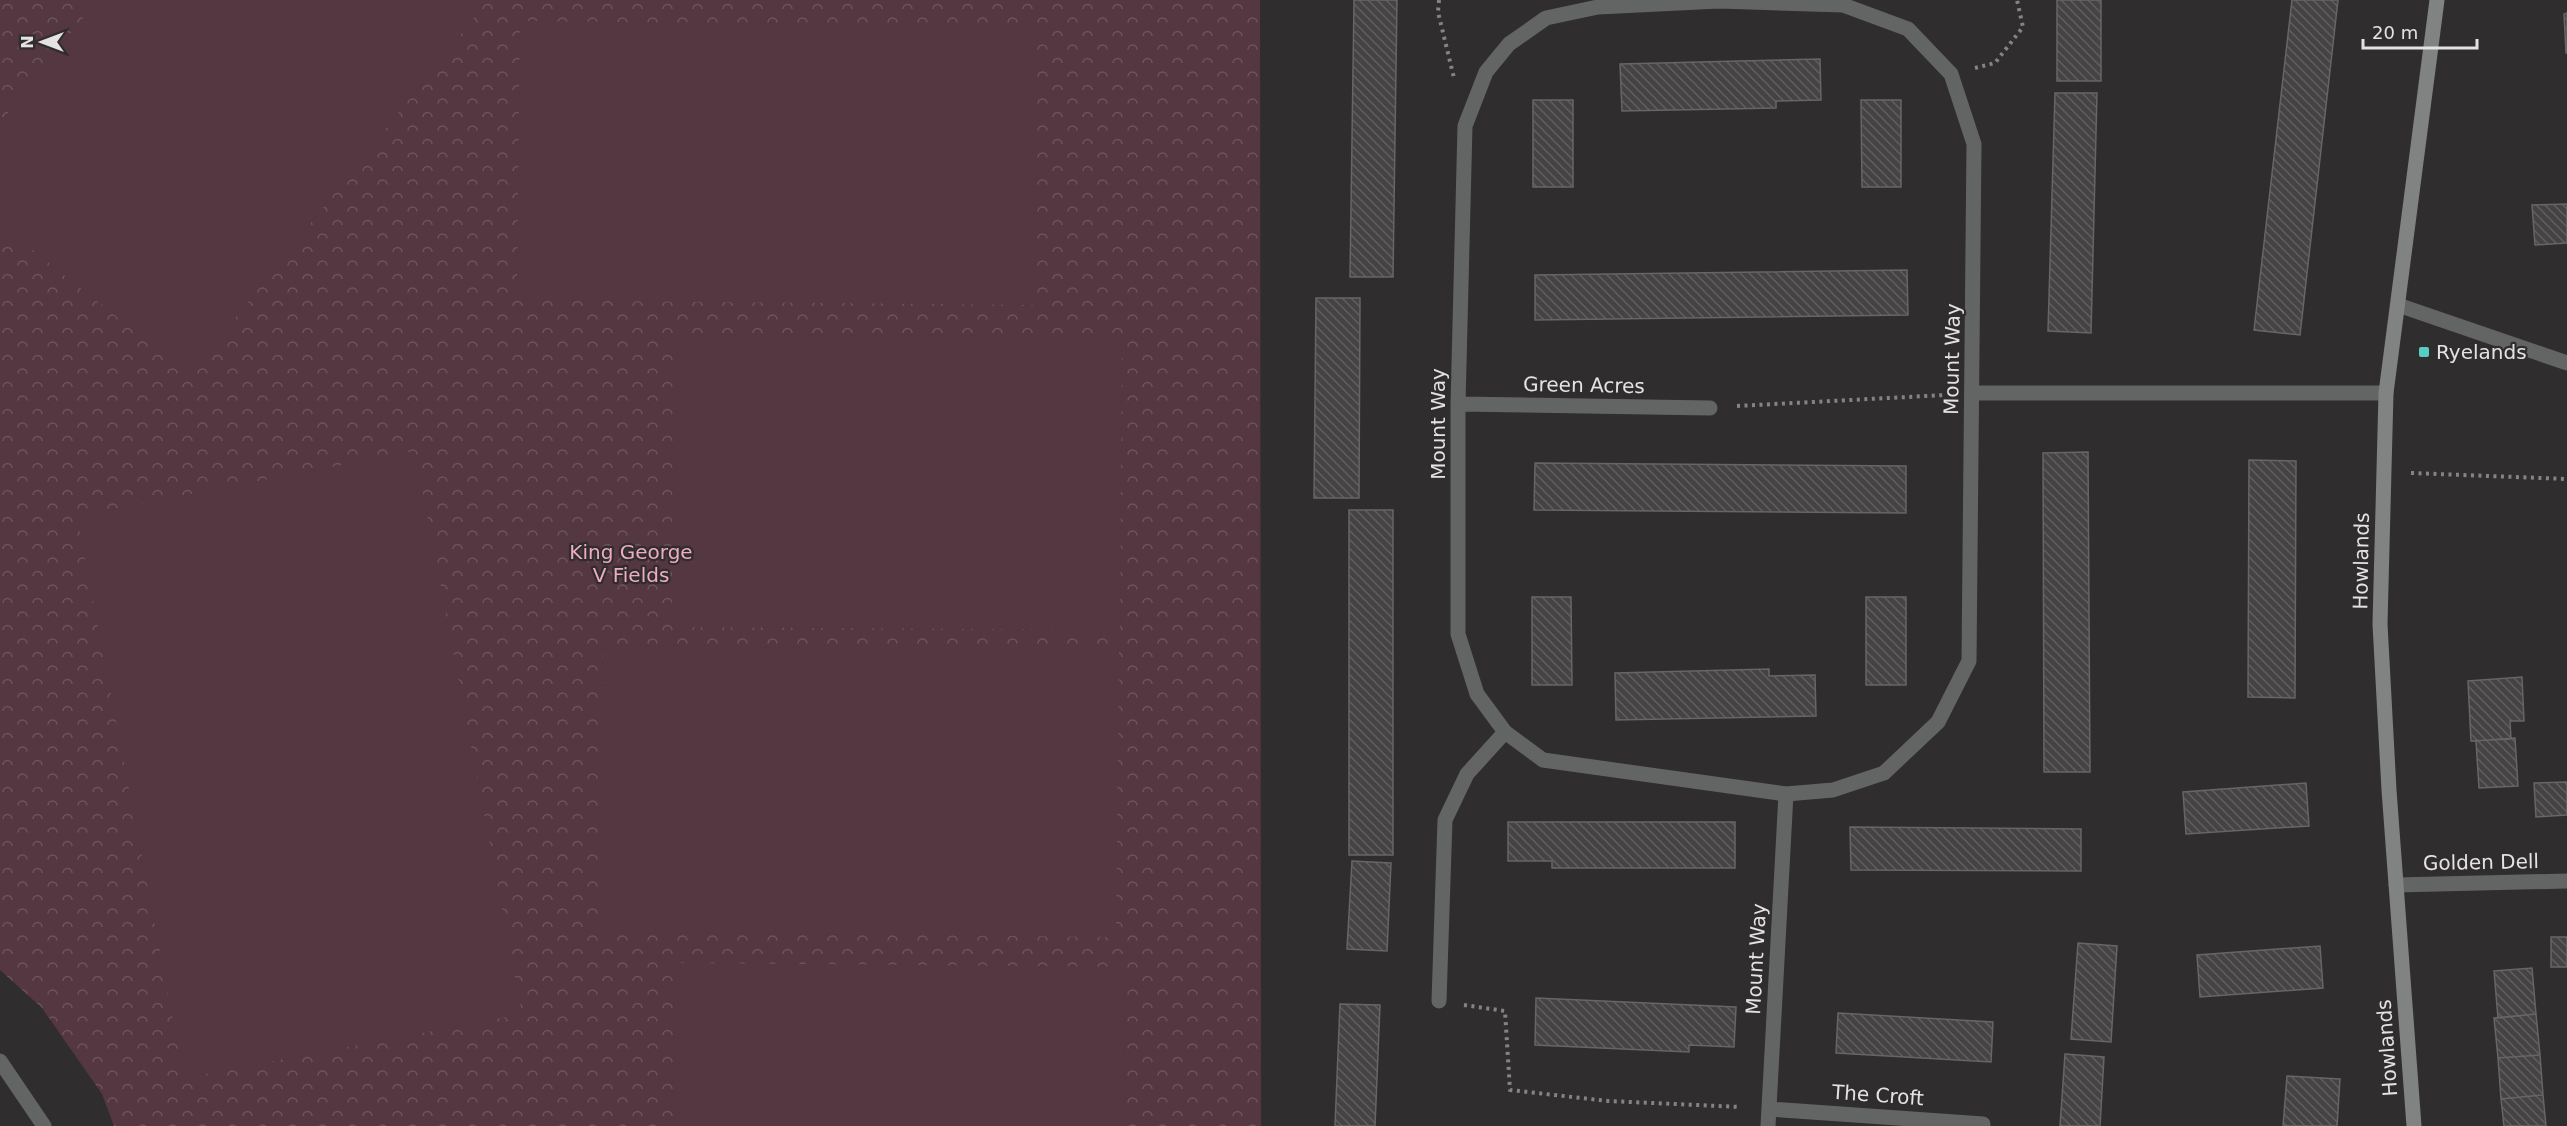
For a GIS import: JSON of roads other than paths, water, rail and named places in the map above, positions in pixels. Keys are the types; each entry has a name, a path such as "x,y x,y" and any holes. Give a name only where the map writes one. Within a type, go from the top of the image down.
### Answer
{"street":[{"name":"Howlands","path":"2414,1126 2380,624 2386,393 2437,0"},
{"name":"Mount Way","path":"1718,1 1843,5 1908,29 1952,74 1974,144 1969,661 1938,722 1884,773 1833,790 1786,794 1543,760 1505,732 1477,694 1458,634 1458,404 1465,126 1486,72 1509,44 1546,18 1598,7 1718,1"},
{"path":"2398,305 2567,363"},
{"path":"1972,393 2386,393"},
{"name":"Green Acres","path":"1458,404 1710,408"},
{"path":"1439,1001 1445,820 1467,774 1505,732"},
{"name":"Mount Way","path":"1768,1126 1786,794"},
{"name":"Golden Dell","path":"2396,885 2567,881"},
{"path":"0,1061 44,1126"},
{"name":"The Croft","path":"1769,1109 1983,1124"}],"place":[{"name":"Ryelands","path":"2424,352"}],"park label":[{"name":"King George V Fields","path":"631,564"}]}
